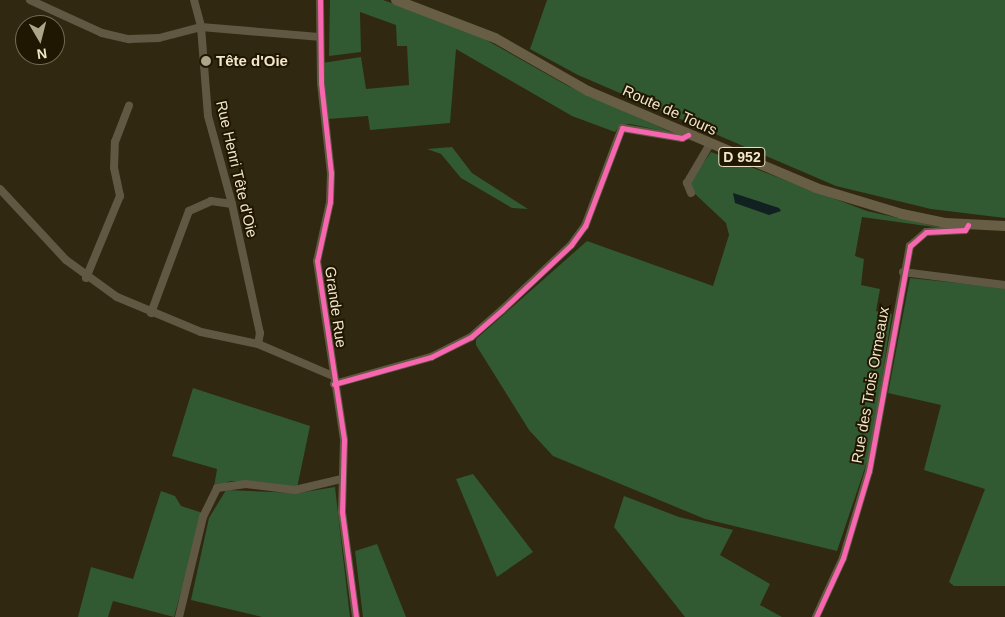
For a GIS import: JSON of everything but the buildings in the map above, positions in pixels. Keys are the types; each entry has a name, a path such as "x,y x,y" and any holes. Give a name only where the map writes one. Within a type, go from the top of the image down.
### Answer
{"main road":[{"name":"Route de Tours","path":"396,0 495,38 588,91 688,135 856,202 968,225 1005,226"},
{"name":"Route de Tours","path":"406,0 422,9"}],"street":[{"path":"30,0 102,33 129,39 159,38 201,27 319,37"},
{"name":"Rue Henri Tête d'Oie","path":"194,0 201,27 208,116 232,204 260,333 258,344"},
{"name":"Grande Rue","path":"320,0 319,37 331,188 317,261 334,384 344,440 341,479 356,617"},
{"path":"86,278 120,196 114,168 114,142 129,106"},
{"path":"334,384 431,357 471,337 502,310 571,245 585,226 622,128 682,138 688,135"},
{"path":"691,193 687,184 710,144"},
{"path":"0,189 33,229 86,278 151,313 201,332 258,344 333,376"},
{"path":"151,313 189,211 211,201 232,204"},
{"name":"Rue des Trois Ormeaux","path":"816,617 842,558 869,471 904,272 915,238 926,232 965,230 968,225"},
{"path":"904,272 1005,285"},
{"path":"179,617 203,517 217,488 246,484 295,490 341,479"}],"green space":[{"path":"330,0 383,0 427,15 481,37 568,86 673,133 630,124 620,125 615,132 572,116 456,49 450,123 370,130 368,116 328,119 322,63 361,57 366,89 409,85 407,46 397,46 396,25 360,12 361,52 329,56"},
{"path":"547,0 1005,0 1005,218 931,209 836,186 578,75 530,49"},
{"path":"452,147 472,173 528,209 512,208 461,178 441,154 427,149"},
{"path":"711,152 867,211 948,229 862,217 855,256 864,259 861,285 880,289 876,311 892,314 870,453 837,551 705,519 553,456 529,430 476,345 476,339 587,241 713,286 729,235 726,223 694,193 690,182"},
{"path":"910,278 1005,288 1005,586 954,586 949,582 985,489 924,470 941,405 888,393"},
{"path":"193,388 310,426 297,488 231,481 214,487 217,469 172,456"},
{"path":"473,474 533,552 497,577 456,479"},
{"path":"335,487 350,617 262,617 191,600 209,518 226,490 298,493"},
{"path":"161,491 175,496 181,506 203,513 174,617 113,601 108,617 78,617 91,567 133,579"},
{"path":"624,496 679,517 733,530 720,555 770,584 760,605 782,617 685,617 614,527"},
{"path":"377,544 406,617 363,617 355,551"}],"shaded area":[{"path":"733,193 779,208 781,211 769,215 735,203"}],"cycle path":[{"path":"320,0 321,83 331,173 330,202 317,261 344,440 342,512 356,617"},
{"path":"334,384 431,357 471,337 502,310 571,245 585,226 622,128 682,138 688,135"},
{"path":"816,617 843,558 869,471 910,246 926,232 965,230 968,225"}],"place":[{"name":"Tête d'Oie","path":"206,61"}]}
